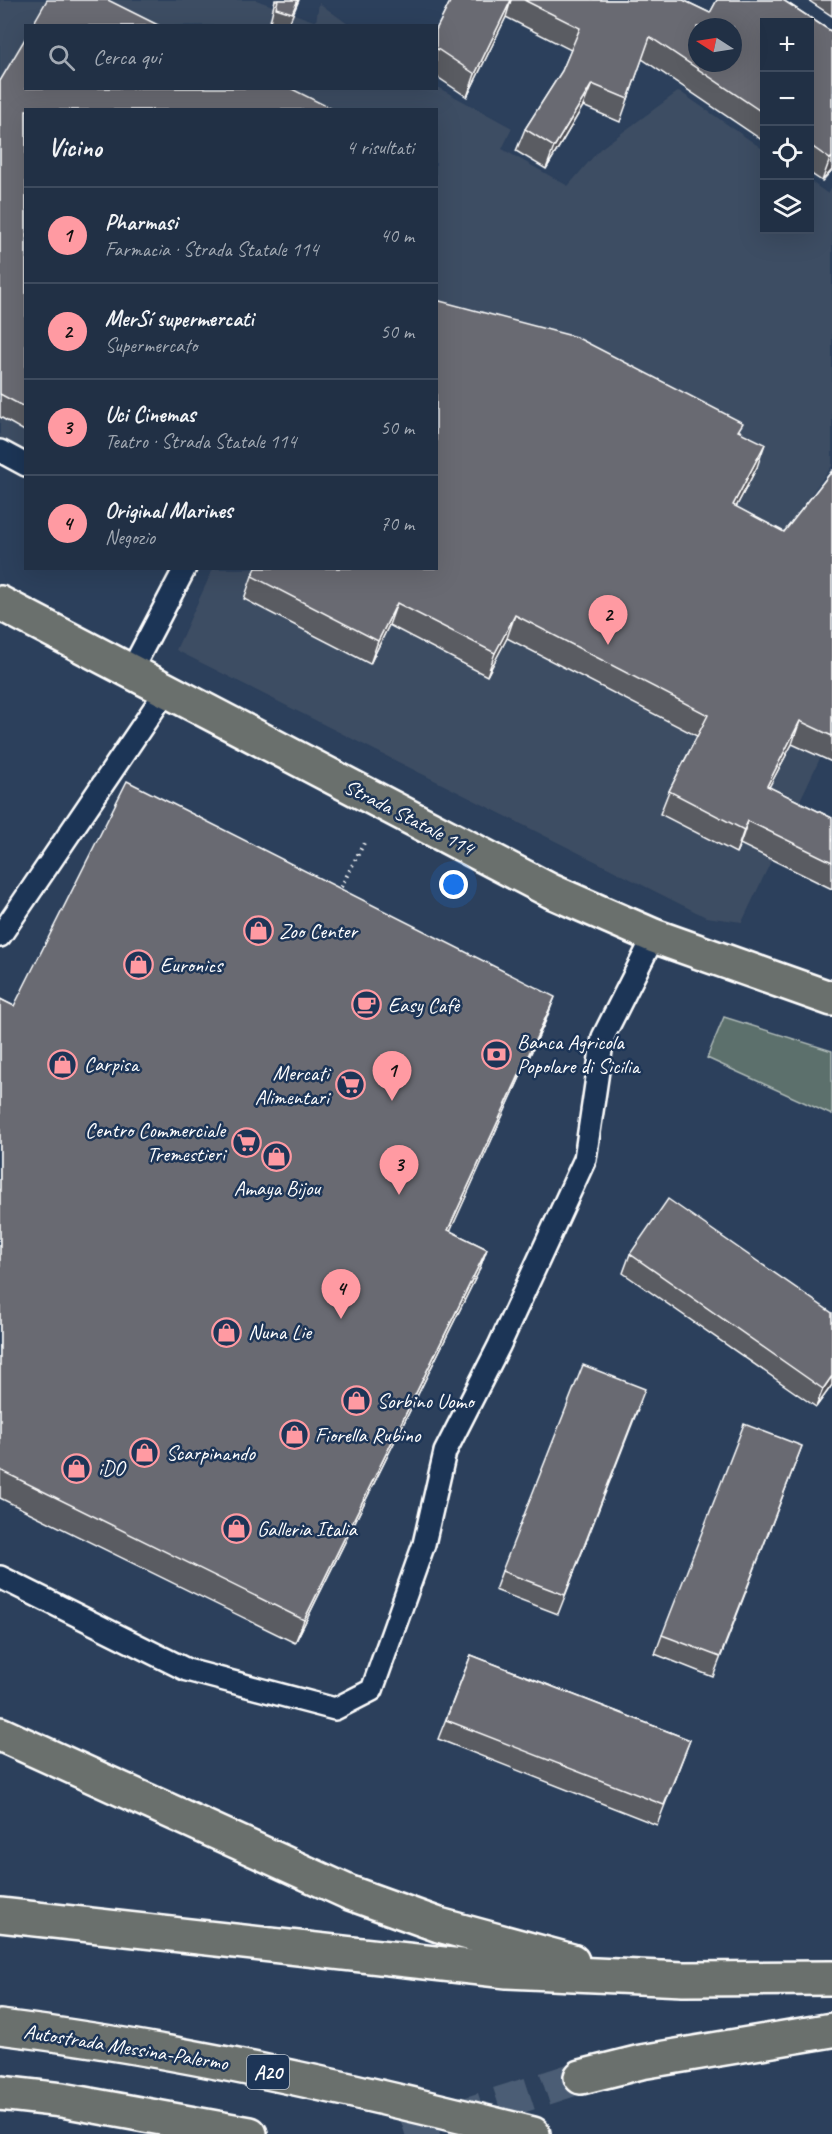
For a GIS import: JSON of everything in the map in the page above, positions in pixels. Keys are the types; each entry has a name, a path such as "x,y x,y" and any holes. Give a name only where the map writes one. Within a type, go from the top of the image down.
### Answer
{"main road":[{"name":"Strada Statale 114","path":"0,603 130,673 551,891 654,936 832,999"},
{"path":"0,1734 350,1893 439,1925 626,1976"},
{"path":"0,1915 442,1965 683,1979 832,1978"},
{"name":"Autostrada Messina-Palermo","path":"0,2027 71,2036 214,2061 375,2095 533,2134"},
{"path":"581,2077 664,2058 832,2030"},
{"path":"0,2093 62,2100 250,2134"}],"lane":[{"path":"0,451 24,464"},
{"path":"130,673 183,570"},
{"path":"0,936 166,691"},
{"path":"0,1577 187,1670 335,1709 372,1690 424,1544 445,1452 499,1346 585,1159 603,1037 654,936"}],"path":[{"path":"341,887 365,841"}],"shaded area":[{"path":"0,0 256,0 316,22 319,3 348,24 24,24 24,90 438,90 438,88 512,128 502,149 568,186 600,149 679,91 760,147 760,234 814,234 814,184 828,194 832,187 832,466 787,527 832,564 832,733 742,922 706,917 176,650 213,570 438,570 438,108 24,108 24,457 0,444"}],"green space":[{"path":"724,1017 832,1051 832,1115 707,1058"}],"building":[{"path":"47,0 108,0 156,24 33,24"},
{"path":"278,0 298,0 292,13 276,8"},
{"path":"451,0 511,0 475,74 438,49 438,26"},
{"path":"524,0 683,0 710,13 717,0 783,0 811,18 760,18 760,111 702,72 742,72 742,18 688,18 688,62 650,37 628,99 592,84 554,147 525,129 562,71 580,28"},
{"path":"814,20 832,32 832,157 830,159 814,148"},
{"path":"24,40 24,90 294,90 330,108 24,108 24,407 0,394 0,81"},
{"path":"438,301 576,337 743,423 738,431 765,444 733,505 784,532 832,471 832,736 800,721 767,786 832,818 832,862 748,821 744,830 669,791 708,715 515,615 495,653 397,603 378,641 252,576 255,570 438,570"},
{"name":"Centro Commerciale Tremestieri","path":"127,781 555,997 448,1230 487,1249 304,1620 0,1470 0,999 14,1006"},
{"path":"668,1199 832,1313 832,1376 823,1389 630,1254"},
{"path":"583,1365 645,1389 565,1595 502,1571"},
{"path":"744,1424 802,1446 720,1657 662,1635"},
{"path":"471,1655 690,1740 664,1805 446,1720"}],"tunnel":[{"path":"405,2134 581,2077"}],"place":[{"name":"MerSí supermercati","path":"608,645"},
{"name":"Zoo Center","path":"258,931"},
{"name":"Euronics","path":"139,965"},
{"name":"Easy Cafè","path":"367,1005"},
{"name":"Banca Agricola Popolare di Sicilia","path":"496,1054"},
{"name":"Carpisa","path":"63,1064"},
{"name":"Mercati Alimentari","path":"350,1085"},
{"name":"Pharmasi","path":"392,1101"},
{"name":"Centro Commerciale Tremestieri","path":"246,1142"},
{"name":"Amaya Bijou","path":"277,1157"},
{"name":"Uci Cinemas","path":"399,1195"},
{"name":"Original Marines","path":"341,1319"},
{"name":"Nuna Lie","path":"227,1332"},
{"name":"Sorbino Uomo","path":"356,1401"},
{"name":"Fiorella Rubino","path":"294,1435"},
{"name":"Scarpinando","path":"145,1453"},
{"name":"iDO","path":"77,1468"},
{"name":"Galleria Italia","path":"236,1529"}]}
